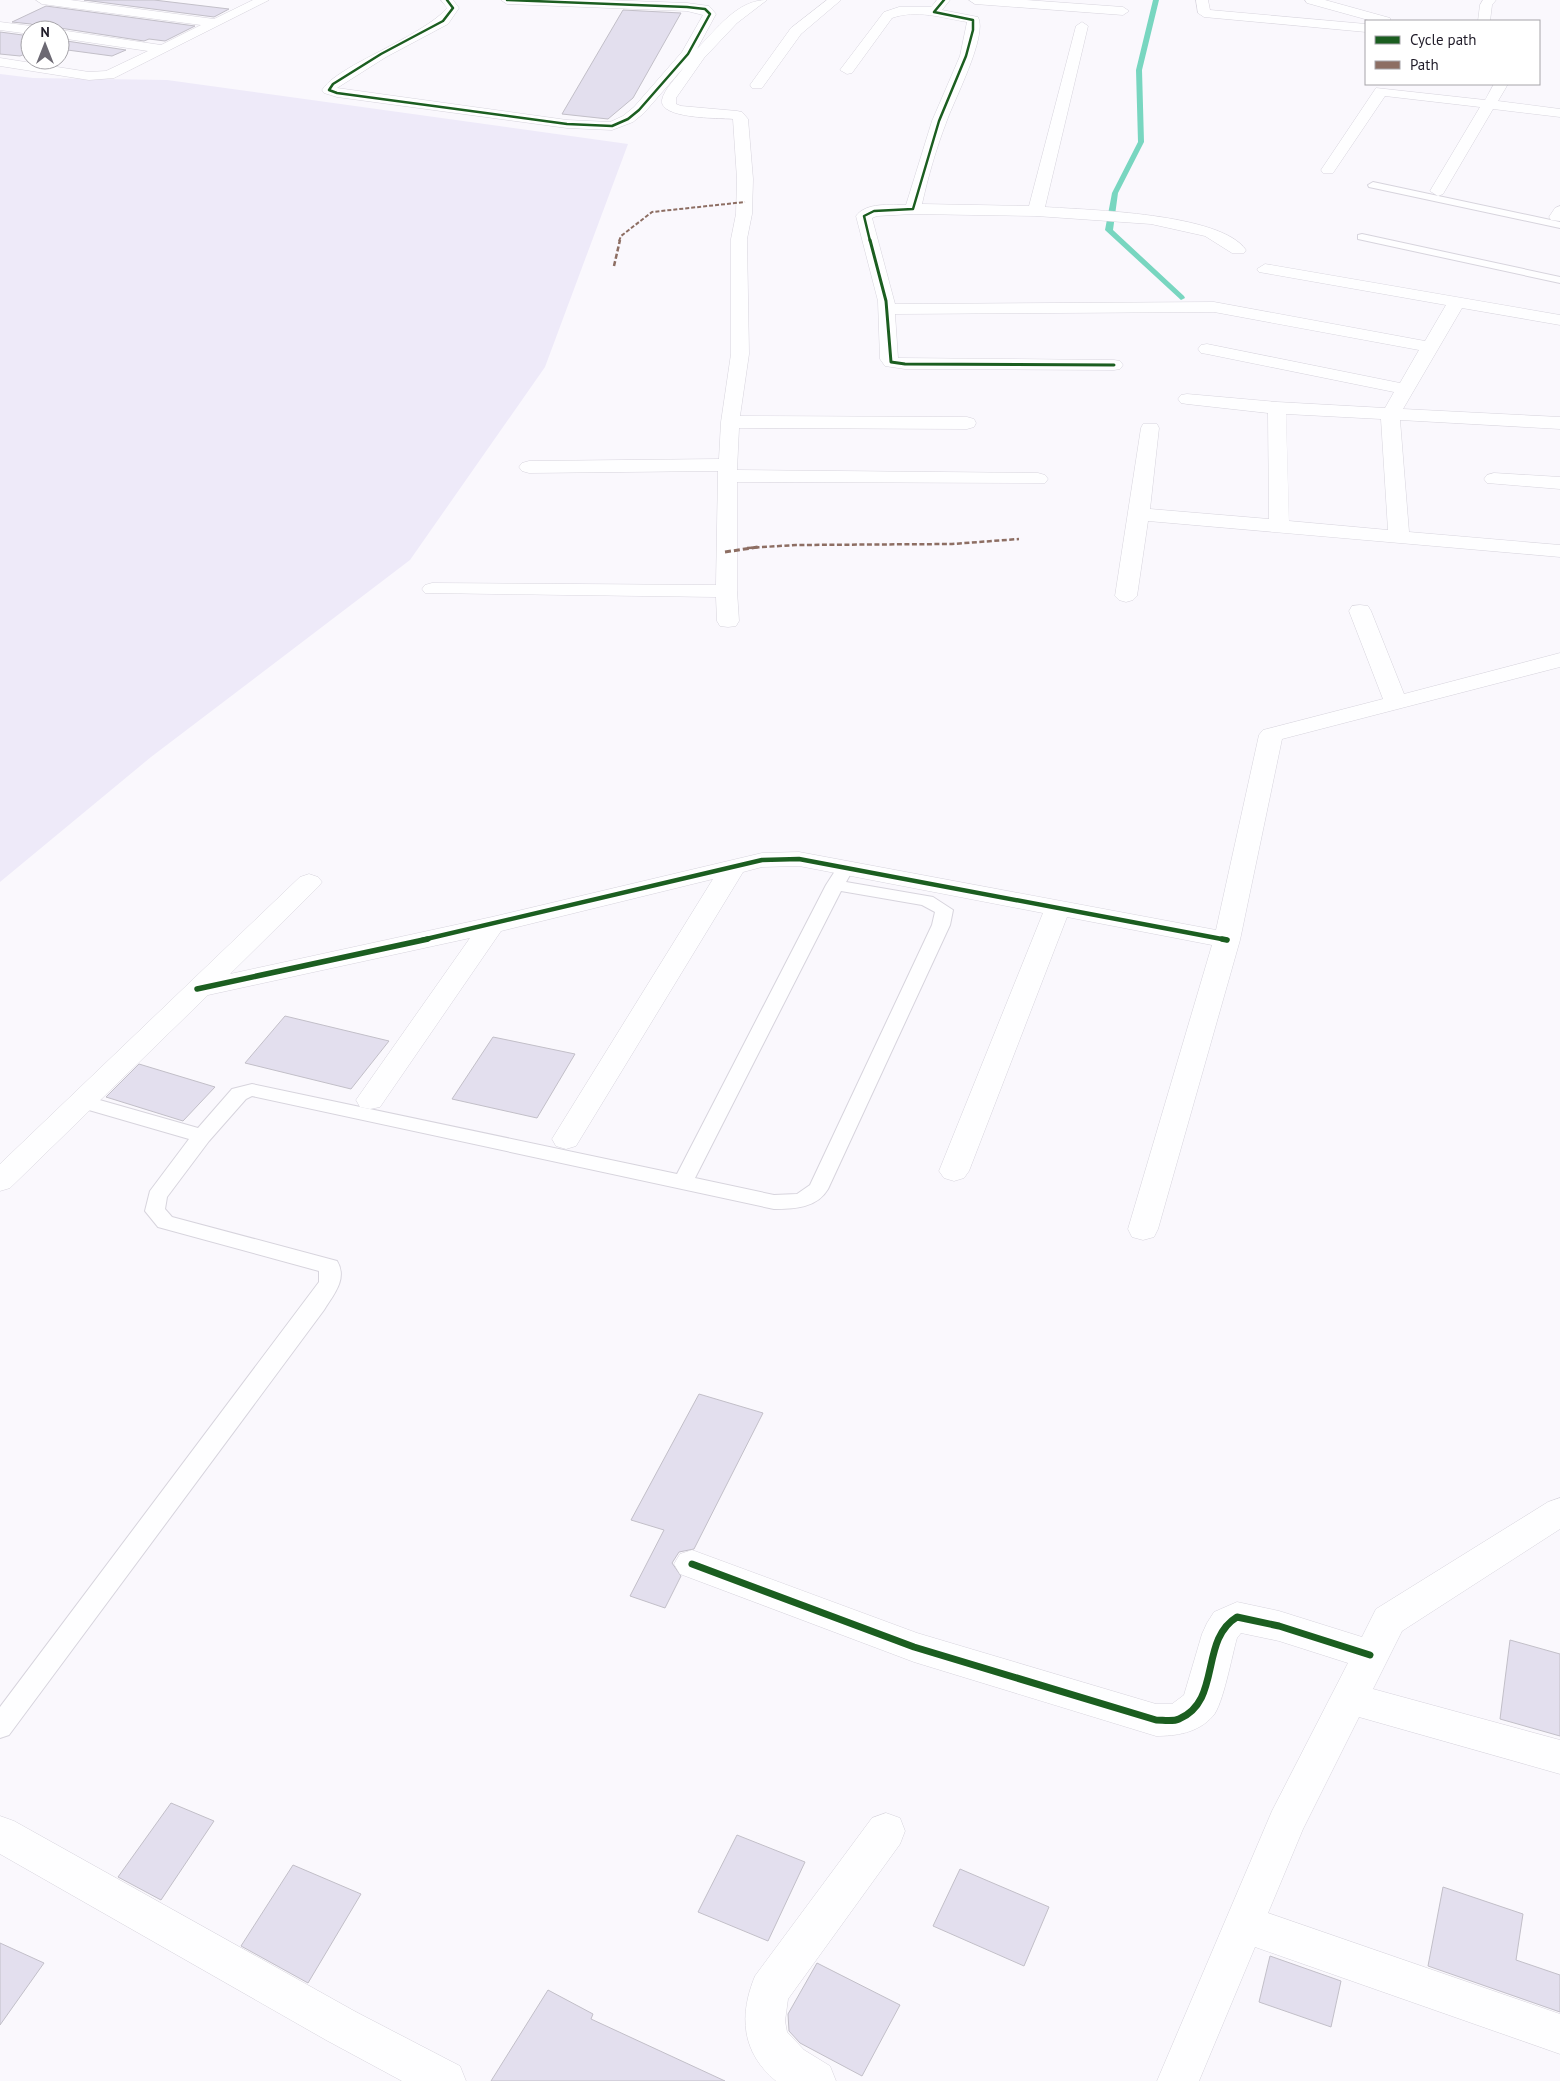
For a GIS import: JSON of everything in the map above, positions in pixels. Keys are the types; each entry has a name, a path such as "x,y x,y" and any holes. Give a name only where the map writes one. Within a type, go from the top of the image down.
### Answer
{"street":[{"path":"42,0 215,23"},
{"path":"0,62 89,76 109,75 263,0"},
{"path":"447,0 453,8 443,21 382,54 333,84 328,90 337,93 567,124 612,126 628,119 639,110 688,54 710,14 705,10 687,7 506,0"},
{"path":"728,620 726,591 728,471 730,422 740,354 740,238 744,214 745,179 741,119 737,115 723,112 679,110 669,106 669,98 699,55 732,20 761,0"},
{"path":"757,86 796,30 835,0"},
{"path":"975,0 1122,11"},
{"path":"1202,0 1204,13 1365,28"},
{"path":"1311,0 1381,20"},
{"path":"1484,20 1486,5 1490,0"},
{"path":"847,70 888,15 899,11 939,6 973,20 974,25 966,57 939,122 913,209"},
{"path":"0,26 20,29"},
{"path":"1036,211 1082,26"},
{"path":"70,35 162,49"},
{"path":"1438,191 1500,85"},
{"path":"1328,170 1383,87 1488,104 1560,113"},
{"path":"1114,365 891,362 887,309 864,216 874,211 913,209 1036,211 1151,219 1210,234 1238,250"},
{"path":"1265,268 1560,320"},
{"path":"1399,538 1390,414 1456,303"},
{"path":"887,309 1207,307 1430,347"},
{"path":"1207,349 1405,389"},
{"path":"1187,399 1277,408 1560,423"},
{"path":"1277,408 1279,527"},
{"path":"730,422 967,423"},
{"path":"1126,596 1150,428"},
{"path":"529,467 1038,479"},
{"path":"1494,479 1560,483"},
{"path":"1139,514 1560,551"},
{"path":"432,589 726,591"},
{"path":"1360,611 1396,703"},
{"path":"1143,1230 1227,940 1270,735 1560,660"},
{"path":"197,989 492,925 734,866 779,858 798,859 840,876 916,890 1058,908 1227,940"},
{"path":"566,1139 734,866"},
{"path":"0,1181 309,882"},
{"path":"954,1171 1058,908"},
{"path":"370,1100 492,925"},
{"path":"1178,2081 1286,1823 1388,1620 1551,1525"},
{"path":"692,1564 914,1647 1156,1720 1178,1720 1200,1705 1220,1634 1227,1622 1238,1617 1279,1626 1370,1655"},
{"path":"1349,1698 1560,1756"},
{"path":"815,2081 796,2072 771,2047 764,2022 764,2006 770,1990 886,1831"},
{"path":"0,1834 341,2026 445,2081"},
{"path":"1244,1924 1560,2034"}],"lane":[{"path":"1373,185 1559,218"},
{"path":"1362,237 1560,280"},
{"path":"683,1182 840,876"},
{"path":"0,1727 330,1283 330,1266 189,1230 166,1222 155,1211 157,1196 202,1136 239,1094 252,1090 774,1202 796,1202 810,1198 818,1189 941,925 944,910 928,901 916,890"},
{"path":"82,1101 202,1136"}],"shaded area":[{"path":"0,74 33,78 167,80 628,144 545,367 410,560 151,757 0,882"}],"building":[{"path":"84,0 154,0 229,9 214,17"},
{"path":"46,6 195,26 165,41 149,39 144,41 70,30 70,20 20,20 20,23 12,22"},
{"path":"623,10 681,13 633,98 608,119 562,114"},
{"path":"0,32 20,35 20,56 0,54"},
{"path":"70,42 126,50 112,56 70,50"},
{"path":"285,1016 389,1041 351,1089 245,1063"},
{"path":"493,1037 575,1054 537,1118 452,1099"},
{"path":"139,1064 215,1087 183,1121 106,1097"},
{"path":"699,1394 763,1413 694,1549 679,1552 672,1563 681,1576 665,1608 630,1596 664,1530 631,1520"},
{"path":"1510,1640 1560,1654 1560,1736 1500,1719"},
{"path":"171,1803 214,1821 161,1900 118,1877"},
{"path":"737,1835 805,1862 768,1941 698,1912"},
{"path":"293,1865 361,1894 308,1983 241,1946"},
{"path":"960,1869 1049,1907 1024,1966 933,1926"},
{"path":"1443,1887 1523,1914 1516,1960 1560,1975 1560,2012 1428,1966"},
{"path":"0,1943 44,1963 0,2025"},
{"path":"1270,1956 1341,1981 1331,2027 1259,2002"},
{"path":"817,1963 900,2005 862,2076 800,2043 789,2031 788,2014"},
{"path":"548,1990 593,2014 591,2019 725,2081 491,2081"}],"waterway":[{"path":"1156,0 1139,70 1141,142 1115,193 1109,230 1181,298"}],"marked path":[{"path":"614,266 621,236 652,212 745,202"},
{"path":"725,552 782,545 930,545 1019,539"}],"cycle path":[{"path":"447,0 453,8 443,21 381,54 333,84 329,90 337,93 567,124 612,126 628,119 639,110 688,54 710,14 705,9 687,7 507,0"},
{"path":"944,0 934,12 973,20 973,30 971,42 961,70 935,132 913,209 874,211 864,216 886,301 889,359 891,362 905,364 1114,365"},
{"path":"197,989 492,925 762,860 799,859 1227,940"},
{"path":"692,1564 914,1647 1156,1720 1178,1720 1200,1705 1220,1634 1227,1623 1237,1617 1279,1626 1370,1655"}]}
